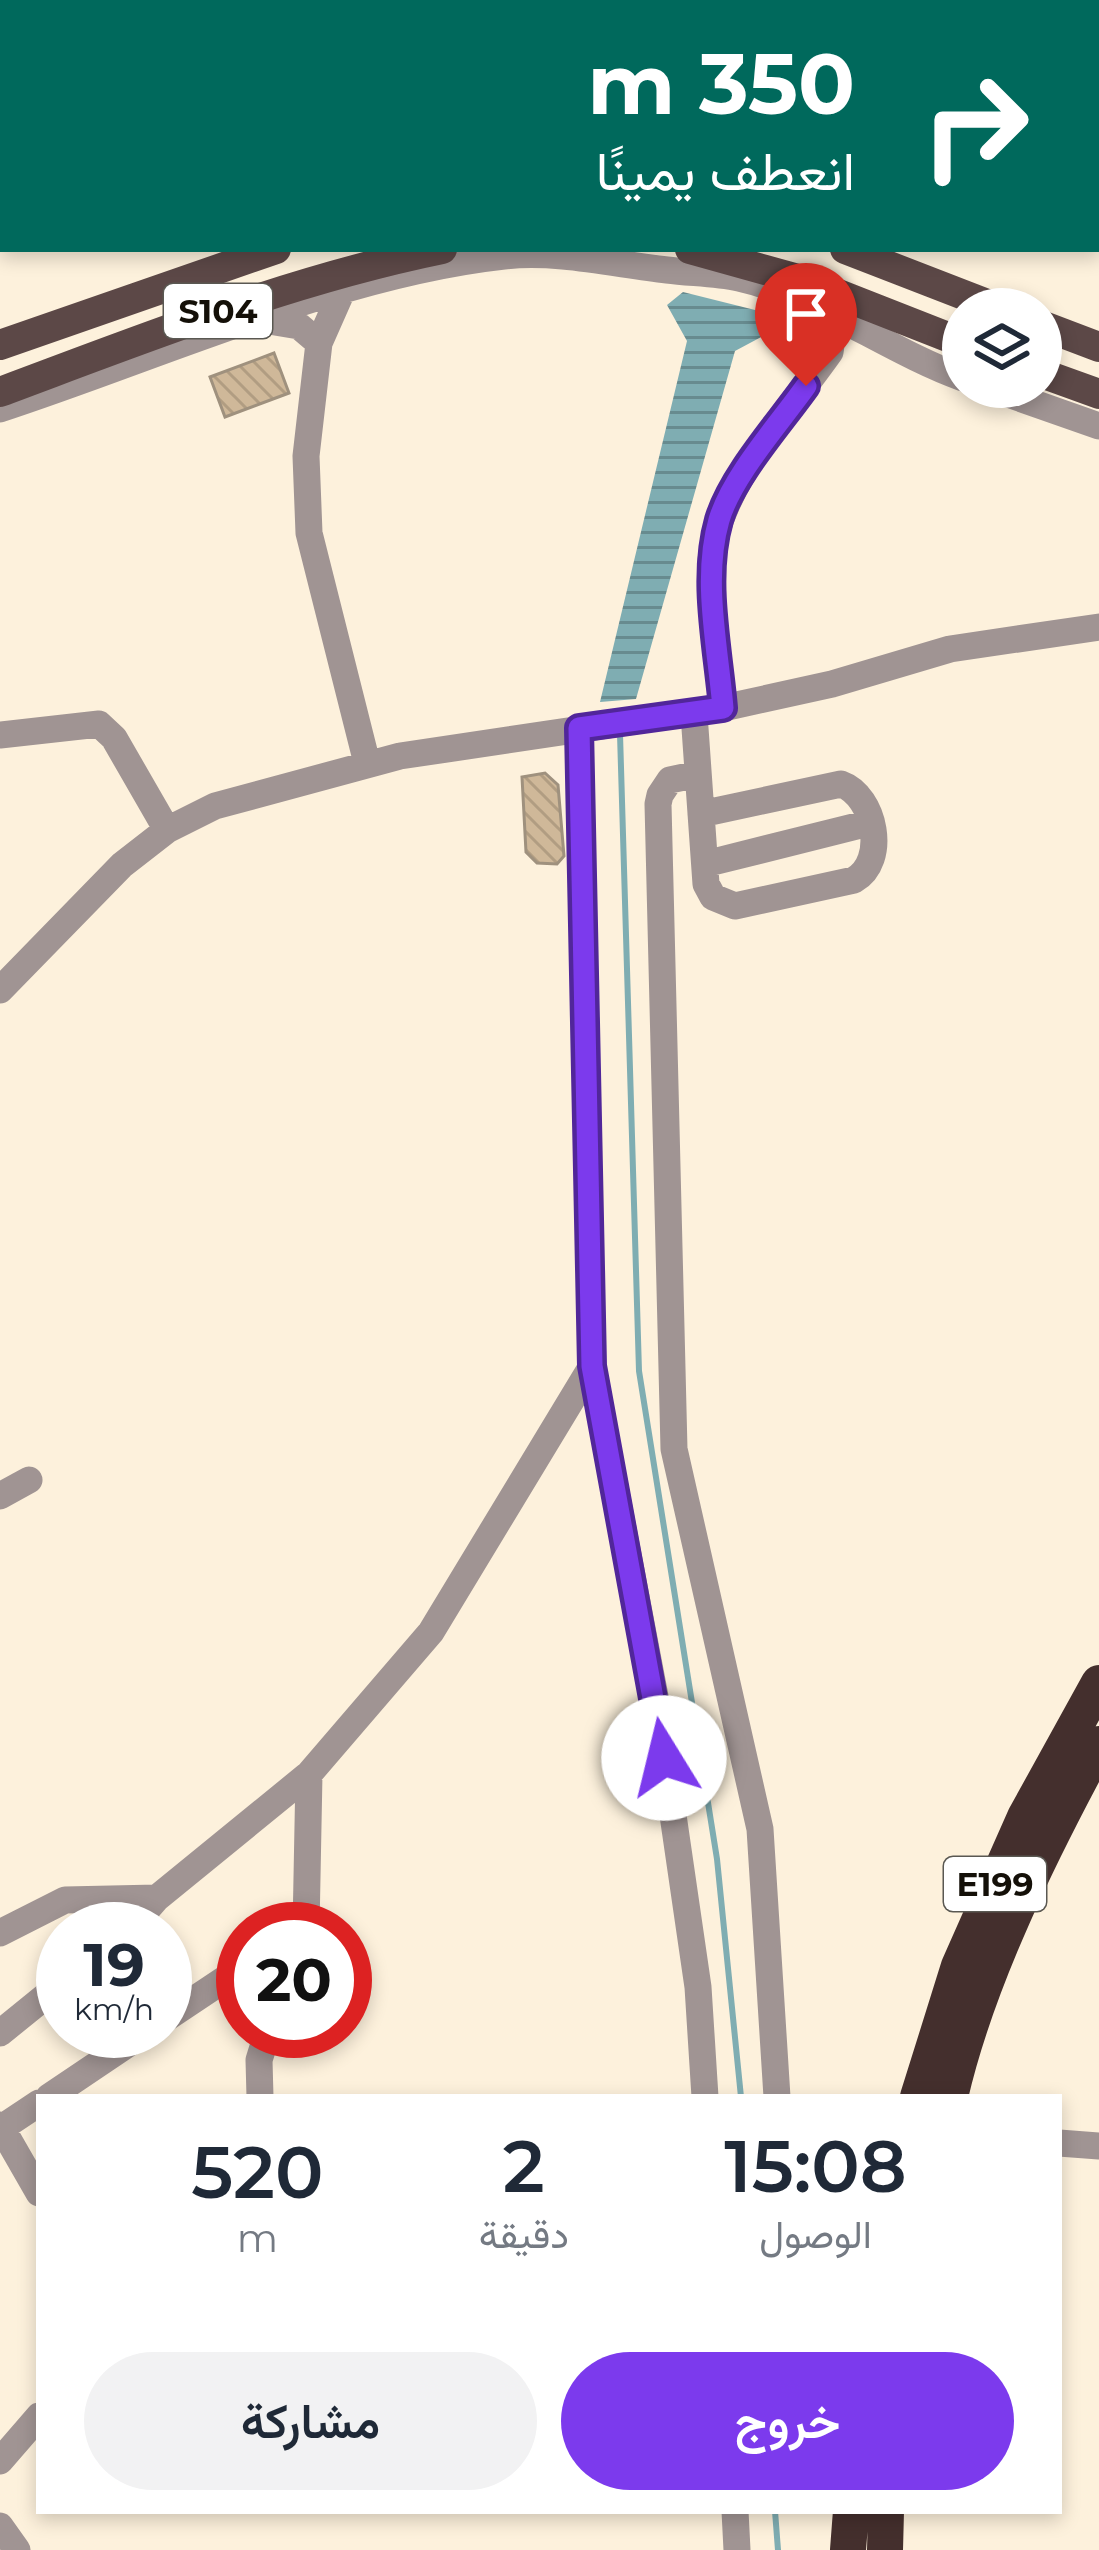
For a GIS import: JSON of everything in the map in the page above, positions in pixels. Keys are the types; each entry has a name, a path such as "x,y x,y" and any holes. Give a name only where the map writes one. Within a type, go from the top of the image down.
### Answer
{"highway":[{"name":"E199","path":"919,2094 959,1966 1025,1817 1099,1683"},
{"name":"E199","path":"951,2094 987,1984 1055,1825 1099,1744"},
{"path":"848,2550 851,2514"},
{"path":"885,2550 886,2514"}],"main road":[{"name":"S104","path":"1,354 268,252"},
{"name":"S104","path":"0,392 214,312 366,279 434,252"},
{"path":"701,252 805,281 942,335"},
{"path":"862,252 949,288"},
{"path":"1062,334 1099,349"},
{"path":"1062,349 1099,349"},
{"path":"96,356 128,366"},
{"path":"1062,381 1099,394"}],"street":[{"path":"0,409 366,279 509,256 568,258 740,278 942,369"},
{"path":"366,279 319,343 306,456 309,533 367,763"},
{"path":"723,708 711,562 719,517 830,352 834,340 826,314 805,281"},
{"path":"830,352 890,314"},
{"path":"259,319 299,326 319,343"},
{"path":"1048,408 1099,426"},
{"path":"0,990 122,866 166,830 215,806 367,763 694,714 832,685 950,649 1099,627"},
{"path":"694,714 701,814 708,891 727,905 854,880 874,858 859,794 841,784 701,814"},
{"path":"0,735 99,724 114,739 166,830"},
{"path":"579,728 592,1366 658,1712 698,1987 705,2094"},
{"path":"698,774 670,780 658,804 674,1449 760,1829 777,2094"},
{"path":"705,864 869,823"},
{"path":"154,1902 309,1774 430,1632 592,1366"},
{"path":"0,1496 29,1480"},
{"path":"306,1902 309,1774"},
{"path":"0,1933 65,1900 157,1898"},
{"path":"0,2033 36,2004"},
{"path":"53,2094 107,2058"},
{"path":"260,2058 260,2094"},
{"path":"36,2105 1,2128 36,2188"},
{"path":"1062,2143 1099,2146"},
{"path":"0,2461 36,2419"},
{"path":"735,2514 737,2550"},
{"path":"0,2526 16,2550"}],"water":[{"path":"683,292 759,311 767,334 735,351 636,699 600,702 687,341 667,305"}],"building":[{"path":"274,353 289,393 225,417 210,377"},
{"path":"545,773 558,785 564,856 557,864 537,863 526,852 522,777"}],"waterway":[{"path":"620,734 639,1371 717,1859 741,2094"},
{"path":"775,2514 778,2550"}],"route":[{"path":"664,1758 592,1366 579,728 723,708 711,562 719,517 806,386"}]}
